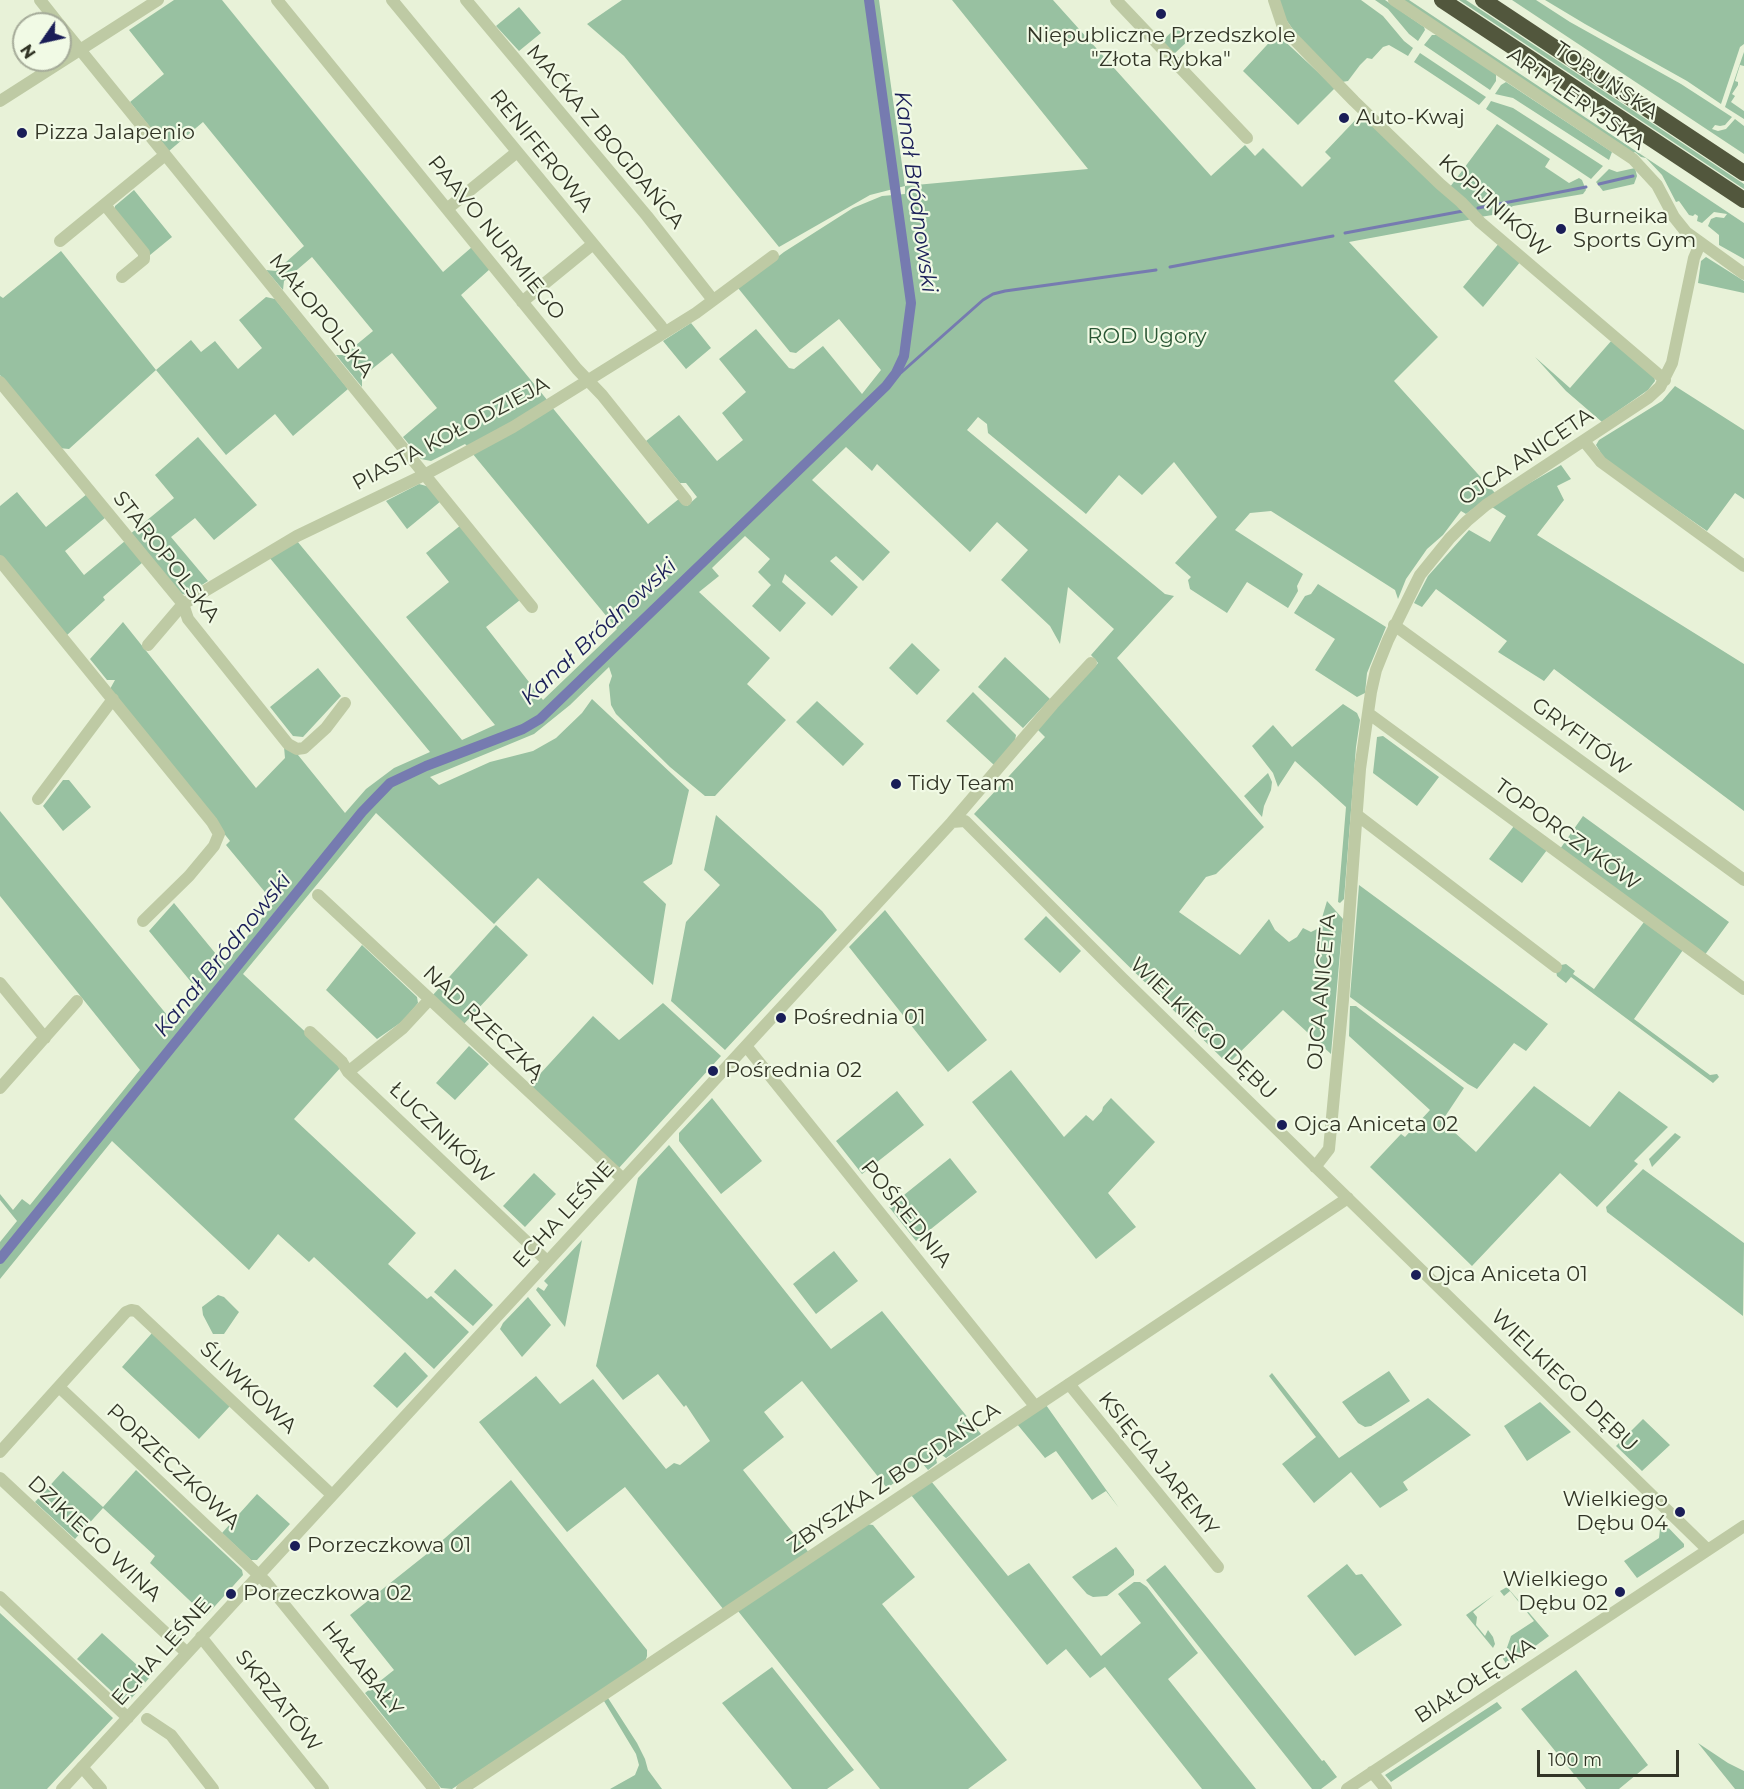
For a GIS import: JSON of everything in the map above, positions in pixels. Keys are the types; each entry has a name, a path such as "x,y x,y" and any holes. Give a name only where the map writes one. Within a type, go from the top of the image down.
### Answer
{"highway":[{"name":"TORUŃSKA","path":"1442,0 1744,200"},
{"name":"TORUŃSKA","path":"1483,0 1744,173"}],"street":[{"name":"MAŁOPOLSKA","path":"40,0 50,12"},
{"name":"RENIFEROWA","path":"392,0 661,326"},
{"name":"MAĆKA Z BOGDAŃCA","path":"466,0 647,216 713,300"},
{"path":"1116,0 1247,138"},
{"name":"KOPIJNIKÓW","path":"1274,0 1282,24 1313,61 1414,160 1465,205 1480,222 1665,380"},
{"name":"ARTYLERYJSKA","path":"1394,0 1633,159 1657,185 1678,224 1700,244 1744,274"},
{"path":"0,100 156,1"},
{"name":"PAAVO NURMIEGO","path":"283,2 522,302 686,500"},
{"name":"MAŁOPOLSKA","path":"72,40 532,607"},
{"path":"447,209 517,152"},
{"path":"60,241 165,155"},
{"path":"105,205 144,253 144,259 122,278"},
{"path":"522,302 593,244"},
{"name":"OJCA ANICETA","path":"1315,1167 1329,1149 1343,1000 1360,769 1368,713 1376,670 1394,625 1420,575 1467,520 1486,505 1651,396 1665,380 1672,363 1694,258 1700,244"},
{"name":"PIASTA KOŁODZIEJA","path":"148,645 183,604 297,536 426,474 513,427 696,313 773,256"},
{"name":"STAROPOLSKA","path":"0,382 183,604 188,619 288,744 297,749 304,748 326,728 345,703"},
{"path":"1584,441 1600,462 1744,566"},
{"path":"0,561 212,822 219,834 214,846 189,876 143,921"},
{"name":"GRYFITÓW","path":"1394,625 1744,880"},
{"name":"ECHA LEŚNE","path":"62,1789 952,822 1091,663"},
{"path":"38,799 113,699"},
{"name":"TOPORCZYKÓW","path":"1368,713 1744,989"},
{"path":"1357,815 1556,967"},
{"name":"WIELKIEGO DĘBU","path":"952,822 965,821 1315,1167 1708,1550"},
{"name":"NAD RZECZKĄ","path":"318,894 623,1179"},
{"path":"0,983 45,1038"},
{"path":"348,1072 403,1028 429,1000"},
{"path":"0,1088 77,1001"},
{"name":"ŁUCZNIKÓW","path":"310,1032 342,1062 348,1072 547,1262"},
{"name":"POŚREDNIA","path":"746,1046 1035,1406"},
{"name":"ZBYSZKA Z BOGDAŃCA","path":"462,1789 1348,1198"},
{"name":"ŚLIWKOWA","path":"59,1388 126,1312 136,1311 332,1495"},
{"name":"KSIĘCIA JAREMY","path":"1069,1384 1218,1567"},
{"path":"0,1452 59,1388"},
{"name":"PORZECZKOWA","path":"59,1388 259,1574"},
{"name":"DZIKIEGO WINA","path":"0,1478 187,1653"},
{"name":"BIAŁOŁĘCKA","path":"1347,1789 1744,1526"},
{"name":"HAŁABAŁY","path":"259,1574 434,1789"},
{"path":"0,1598 128,1718"},
{"name":"SKRZATÓW","path":"201,1637 323,1789"},
{"path":"147,1719 171,1736 213,1789"},
{"path":"82,1767 101,1789"},
{"path":"1372,1772 1386,1789"}],"green space":[{"path":"174,0 222,0 443,272 472,247 490,269 461,295 548,401 468,447 465,444 431,461 421,459 403,437 437,408 392,353 362,377 362,387 336,355 344,355 373,331 312,257 284,281 283,290 266,270 276,271 304,246 203,122 169,151 130,102 164,74 129,30"},
{"path":"622,0 879,0 905,186 870,195 779,247 624,56 587,24"},
{"name":"ROD Ugory","path":"952,0 1053,0 1211,176 1245,145 1255,156 1263,148 1302,187 1331,158 1325,152 1362,113 1473,219 1349,242 1438,337 1394,381 1495,493 1466,514 1461,511 1443,535 1427,549 1406,579 1398,599 1395,590 1271,511 1250,513 1235,530 1303,574 1297,586 1298,591 1288,608 1247,582 1227,613 1190,589 1188,580 1191,577 1175,563 1217,517 1174,462 1142,495 1119,475 1086,514 988,433 987,424 978,417 967,430 1165,594 1174,596 1117,658 1264,827 1216,874 1206,877 1179,912 1240,955 1269,919 1275,930 1289,942 1297,937 1303,928 1311,932 1319,928 1327,901 1343,919 1331,1054 1283,1010 1228,1064 974,814 1045,737 1037,729 1098,663 1091,655 1114,629 1068,587 1060,644 1050,626 1001,580 1028,550 997,522 970,552 877,464 872,471 846,447 812,480 890,552 863,581 836,556 830,561 858,587 832,616 785,574 782,582 806,603 780,632 752,606 771,585 758,572 770,559 745,536 712,568 719,576 699,592 770,658 747,684 786,720 715,796 705,796 670,767 616,714 611,705 609,685 612,676 609,667 570,705 534,734 430,777 439,785 490,762 533,751 556,738 582,713 592,699 689,790 672,864 643,882 666,904 653,985 538,878 494,924 376,813 243,974 342,1066 294,1119 416,1233 388,1264 427,1299 431,1296 469,1332 434,1369 314,1257 309,1262 278,1234 249,1270 112,1141 0,1279 0,1242 17,1221 0,1200 0,1194 13,1210 22,1199 30,1205 140,1070 0,896 0,811 176,1026 201,994 149,931 174,903 225,965 274,903 226,845 230,841 110,689 115,680 107,680 90,659 123,622 256,788 285,758 284,747 298,755 345,813 366,789 394,768 430,752 269,557 297,541 462,740 495,725 406,617 449,582 426,553 461,525 520,600 486,627 543,700 617,629 472,453 551,406 648,524 680,498 687,506 697,497 686,483 680,483 646,441 679,415 717,461 743,440 722,413 746,392 719,359 756,329 789,368 794,369 823,346 862,394 881,370 839,319 796,353 790,352 738,288 784,252 853,208 882,196 905,194 905,186 1088,169"},
{"path":"1279,0 1361,0 1383,16 1413,48 1408,56 1389,45 1383,47 1372,59 1367,58 1348,81 1342,82 1314,59 1282,14"},
{"path":"1375,0 1385,0 1424,27 1425,30 1418,41 1388,9"},
{"path":"1400,0 1409,0 1744,223 1744,259 1719,245 1719,235 1708,226 1711,219 1724,218 1727,214 1714,212 1702,223 1697,221 1698,216 1689,215 1679,201 1676,202 1662,175 1646,158 1635,152 1632,154"},
{"path":"1459,0 1466,0 1744,184 1744,189"},
{"path":"1512,0 1536,0 1570,22 1681,84 1732,117 1725,125 1715,125 1712,129 1718,131 1726,129 1735,119 1744,126 1744,154"},
{"path":"1545,0 1744,0 1744,44 1740,47 1721,104 1687,81"},
{"path":"519,7 541,33 519,51 496,26"},
{"path":"1179,25 1191,38 1174,54 1162,41"},
{"path":"1277,34 1335,88 1298,125 1243,71"},
{"path":"1432,35 1437,35 1496,74 1496,81 1490,90 1424,45"},
{"path":"1744,52 1744,66 1740,65 1735,81 1738,85 1732,94 1735,96 1731,102 1744,111 1744,119 1725,107"},
{"path":"1420,53 1486,97 1479,105 1414,62"},
{"path":"1506,82 1612,152 1609,160 1513,98 1495,94"},
{"path":"1491,101 1513,108 1603,166 1591,179 1486,109"},
{"path":"1497,124 1550,159 1545,167 1569,183 1579,178 1582,180 1586,190 1583,194 1513,206 1499,214 1480,217 1450,187"},
{"path":"1635,168 1637,176 1634,184 1603,191 1596,182 1609,169 1617,172"},
{"path":"134,190 172,237 150,255 115,212 115,206"},
{"path":"1500,242 1521,261 1483,307 1463,287"},
{"path":"61,251 156,370 69,449 59,448 0,375 0,296 3,298"},
{"path":"1706,257 1744,281 1744,293 1698,283 1701,261"},
{"path":"266,297 275,299 348,389 293,436 275,414 226,455 156,370 191,340 201,352 215,341 238,369 262,348 239,320"},
{"path":"691,323 711,348 686,369 663,341"},
{"path":"1612,340 1654,376 1655,381 1648,390 1602,422 1566,391 1535,357 1570,388"},
{"path":"1675,386 1744,430 1744,499 1735,493 1707,531 1605,460 1596,445 1599,440 1662,401"},
{"path":"198,437 257,505 214,540 195,518 171,537 208,581 186,595 179,593 129,535 174,498 155,475"},
{"path":"1561,465 1571,479 1557,486 1564,500 1537,535 1744,664 1744,811 1554,669 1544,681 1498,652 1507,641 1436,589 1422,607 1414,603 1428,576 1469,530 1490,542 1506,516 1492,507 1500,500"},
{"path":"419,484 430,487 441,501 407,529 386,501"},
{"path":"17,492 46,527 87,494 106,517 65,551 84,575 125,541 143,562 103,597 105,600 66,636 0,555 0,506"},
{"path":"1318,584 1386,627 1367,673 1365,693 1357,697 1315,670 1335,639 1294,613 1305,596 1311,594"},
{"path":"912,643 940,670 917,695 889,668"},
{"path":"1005,657 1050,699 1023,728 978,687"},
{"path":"318,668 341,696 303,737 293,736 270,707"},
{"path":"973,692 1016,735 1015,741 994,765 946,721"},
{"path":"817,701 864,744 843,766 796,722"},
{"path":"1343,704 1357,713 1360,720 1344,899 1340,903 1338,902 1346,807 1295,761 1278,787 1273,773 1252,746 1273,725 1292,747"},
{"path":"1383,736 1439,777 1417,806 1373,773 1377,737"},
{"path":"1268,773 1272,782 1271,790 1262,817 1244,796"},
{"path":"63,780 69,780 91,807 63,831 43,806"},
{"path":"716,815 822,911 837,930 725,1050 671,1001 686,922 720,885 704,870"},
{"path":"1583,816 1729,922 1704,956 1560,849"},
{"path":"1514,826 1547,850 1522,883 1489,859"},
{"path":"1359,885 1548,1024 1526,1051 1514,1043 1477,1089 1350,997"},
{"path":"885,910 987,1040 948,1072 849,947"},
{"path":"1046,916 1081,951 1060,973 1024,939"},
{"path":"1644,922 1683,950 1634,1019 1710,1075 1717,1074 1719,1077 1713,1083 1571,977 1566,983 1557,976 1556,971 1561,965 1566,964 1575,971 1573,974 1594,989"},
{"path":"496,925 528,955 463,1025 432,996"},
{"path":"362,945 417,997 418,1003 403,1021 377,1039 326,990"},
{"path":"663,1003 721,1056 618,1169 529,1086 593,1016 619,1040"},
{"path":"1350,1006 1356,1006 1464,1088 1442,1121 1476,1152 1534,1086 1590,1127 1619,1091 1668,1127 1634,1161 1638,1164 1597,1207 1560,1173 1472,1266 1370,1167 1401,1134 1405,1137 1430,1110 1349,1036"},
{"path":"469,1046 489,1064 455,1100 436,1083"},
{"path":"1011,1070 1064,1137 1086,1115 1093,1121 1111,1098 1155,1142 1108,1193 1136,1227 1096,1259 972,1102"},
{"path":"897,1091 924,1125 862,1174 836,1141"},
{"path":"712,1098 762,1161 721,1194 679,1141 679,1133"},
{"path":"1675,1133 1681,1137 1652,1167 1649,1159"},
{"path":"669,1145 831,1349 882,1311 981,1434 946,1458 942,1455 936,1459 937,1463 928,1470 922,1463 887,1488 802,1381 764,1412 784,1437 743,1470 810,1554 724,1610 625,1487 567,1532 479,1422 536,1376 560,1404 593,1379 666,1469 674,1463 680,1465 710,1441 686,1405 684,1407 658,1374 623,1400 596,1366 638,1178"},
{"path":"950,1158 977,1192 916,1241 889,1207"},
{"path":"1643,1169 1744,1243 1743,1316 1607,1212 1606,1207"},
{"path":"534,1173 556,1194 525,1227 503,1206"},
{"path":"582,1240 565,1327 536,1290 538,1287 544,1291 548,1285 544,1281"},
{"path":"834,1251 858,1281 816,1314 793,1284"},
{"path":"455,1269 493,1305 473,1326 434,1292"},
{"path":"218,1295 224,1297 239,1312 224,1334 213,1334 203,1315 202,1307"},
{"path":"528,1297 551,1325 522,1357 500,1329"},
{"path":"152,1333 230,1406 199,1439 122,1367"},
{"path":"405,1352 428,1376 397,1408 373,1386"},
{"path":"1389,1371 1410,1401 1371,1426 1365,1427 1358,1423 1342,1402"},
{"path":"1272,1373 1339,1458 1428,1398 1471,1435 1403,1482 1408,1490 1380,1508 1351,1472 1314,1503 1282,1464 1316,1437 1269,1376"},
{"path":"1540,1402 1571,1432 1527,1461 1504,1426"},
{"path":"1046,1405 1119,1508 1106,1491 1092,1500 1056,1451 1045,1458 1017,1424"},
{"path":"1643,1419 1670,1445 1642,1471 1616,1446"},
{"path":"136,1470 242,1570 243,1575 206,1616 150,1563 155,1556 103,1508 75,1539 35,1502 63,1471 103,1507"},
{"path":"511,1480 647,1650 647,1656 645,1662 452,1789 441,1788 365,1693 394,1670 350,1615 428,1553"},
{"path":"931,1481 1008,1576 1029,1563 1101,1656 1141,1623 1118,1594 1134,1582 1140,1582 1147,1587 1198,1653 1168,1679 1256,1789 1202,1789 1105,1667 1090,1678 1066,1649 1047,1665 911,1495"},
{"path":"257,1494 290,1524 257,1560 251,1560 222,1533"},
{"path":"1661,1520 1684,1544 1684,1547 1637,1578 1624,1561 1659,1538"},
{"path":"866,1524 873,1525 915,1577 882,1604 1007,1760 968,1789 880,1789 738,1611"},
{"path":"1116,1547 1134,1570 1134,1575 1107,1596 1093,1597 1087,1594 1072,1577"},
{"path":"1347,1564 1356,1575 1362,1574 1402,1625 1355,1656 1307,1596"},
{"path":"1165,1565 1337,1777 1321,1789 1312,1789 1146,1580"},
{"path":"1507,1587 1549,1636 1508,1666 1503,1659 1511,1636 1534,1621 1510,1591 1504,1596 1500,1591"},
{"path":"1494,1595 1473,1612 1477,1617 1476,1625 1485,1636 1488,1630 1493,1637 1495,1644 1493,1648 1466,1615"},
{"path":"0,1613 113,1718 47,1789 0,1789"},
{"path":"102,1633 150,1677 129,1701 122,1701 77,1659"},
{"path":"772,1667 854,1770 827,1789 792,1789 722,1703"},
{"path":"1576,1670 1648,1765 1619,1789 1586,1789 1521,1709"},
{"path":"608,1698 637,1743 648,1770 662,1789 610,1789 635,1775 639,1765 636,1754 604,1701"},
{"path":"1497,1702 1502,1708 1391,1782 1385,1775"},
{"path":"1698,1743 1744,1771 1744,1789 1735,1789"}],"waterway":[{"name":"Kanał Bródnowski","path":"0,1259 362,812 390,783 426,766 523,729 540,719 886,386 896,373 904,356 911,303 869,0"},
{"path":"1599,184 1633,176"},
{"path":"1478,208 1586,187"},
{"path":"1345,233 1463,211"},
{"path":"1170,267 1333,236"},
{"path":"886,386 983,300 993,294 1156,270"}],"place":[{"name":"Niepubliczne Przedszkole \"Złota Rybka\"","path":"1161,14"},
{"name":"Auto-Kwaj","path":"1344,118"},
{"name":"Pizza Jalapenio","path":"22,133"},
{"name":"Burneika Sports Gym","path":"1561,229"},
{"name":"Tidy Team","path":"896,784"},
{"name":"Pośrednia 01","path":"781,1018"},
{"name":"Pośrednia 02","path":"713,1071"},
{"name":"Ojca Aniceta 02","path":"1282,1125"},
{"name":"Ojca Aniceta 01","path":"1416,1275"},
{"name":"Wielkiego Dębu 04","path":"1680,1512"},
{"name":"Porzeczkowa 01","path":"295,1546"},
{"name":"Wielkiego Dębu 02","path":"1620,1592"},
{"name":"Porzeczkowa 02","path":"231,1594"}]}
